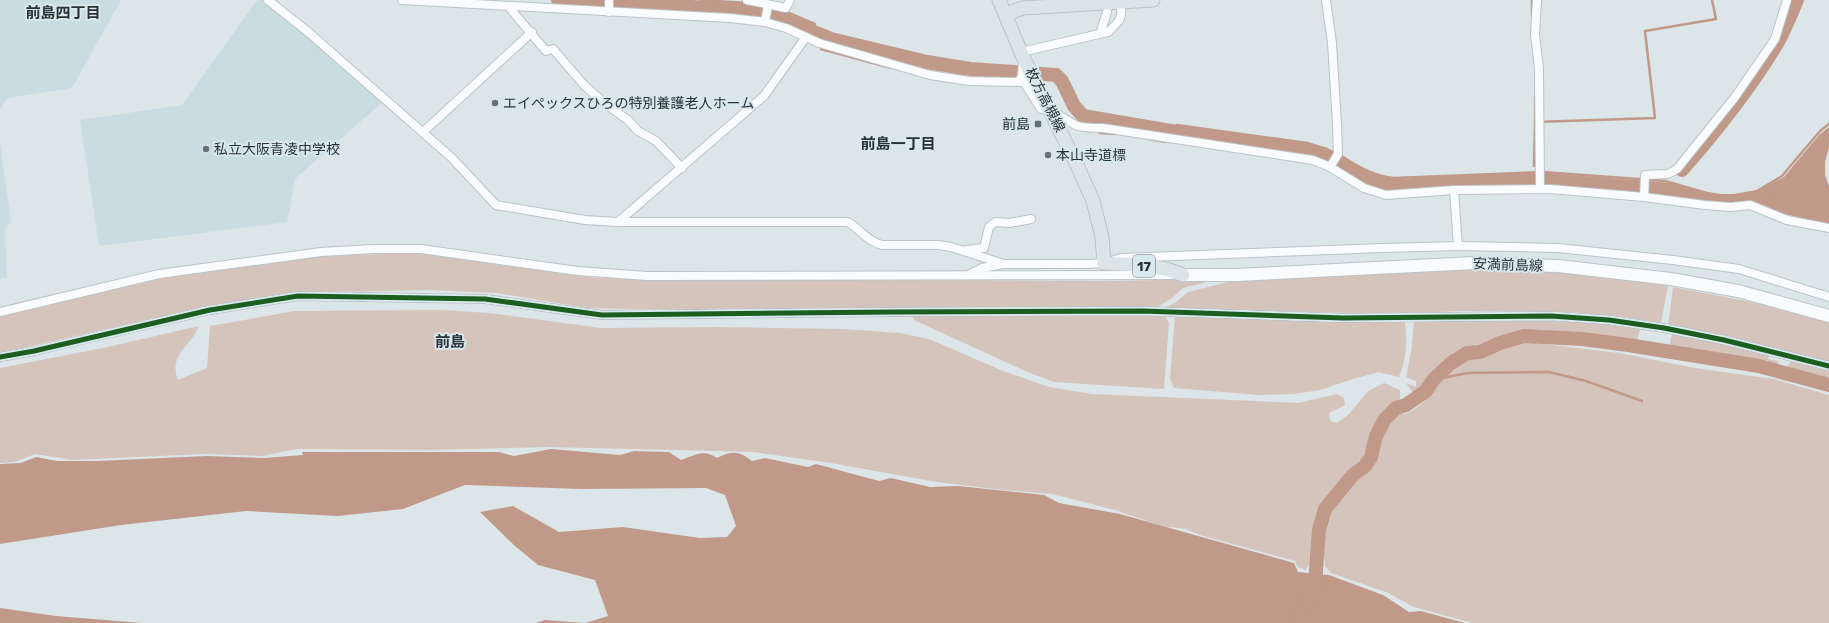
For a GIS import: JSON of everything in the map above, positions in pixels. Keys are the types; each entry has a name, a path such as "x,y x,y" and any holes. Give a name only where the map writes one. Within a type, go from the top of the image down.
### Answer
{"main road":[{"name":"枚方高槻線","path":"999,0 1022,54 1077,165 1093,201 1102,238 1104,263"},
{"path":"1006,14 1023,8 1153,0"},
{"name":"17","path":"1104,263 1172,270 1183,275"},
{"name":"安満前島線","path":"1183,275 1237,275 1474,263 1558,266 1671,279 1738,291 1829,316"}],"street":[{"path":"268,0 307,31 452,158 496,205 585,220 618,222 848,222 857,227 873,243 882,245 939,245 1004,264"},
{"path":"402,0 730,18 765,22 786,28 819,43 930,74 969,80 1024,82 1038,107 1041,109 1048,109 1068,122 1079,126 1103,128 1313,160 1330,167 1364,188 1386,195 1454,190 1540,188 1644,195 1705,206 1731,207 1750,204 1788,220 1829,228"},
{"path":"609,0 609,12"},
{"path":"746,0 786,8 790,0"},
{"path":"1326,0 1332,42 1338,154 1330,167"},
{"path":"1537,0 1535,34 1539,69 1540,188"},
{"path":"1644,195 1645,176 1668,174 1677,169 1735,97 1775,39 1786,0"},
{"path":"1019,81 1022,76 1022,54 1108,32 1118,23 1122,12 1120,2"},
{"path":"765,22 768,5"},
{"path":"508,6 532,32 546,51 553,49 584,85 604,103 628,120 638,131 656,142 682,168"},
{"path":"1100,34 1107,12"},
{"path":"423,132 532,32"},
{"path":"618,222 764,96 806,37"},
{"path":"1454,190 1458,246"},
{"path":"963,251 984,248 989,227 995,222 1010,223 1031,219"},
{"path":"967,275 982,268 1004,264 1088,264 1104,263 1121,258 1458,246 1558,248 1674,260 1739,269 1829,297"},
{"path":"0,312 159,274 321,252 373,249 421,249 578,271 647,276 1183,275"},
{"path":"0,357 34,351 210,310 298,296 485,299 602,315 1142,311 1343,318 1551,316 1609,320 1664,328 1724,340 1829,366"}],"shaded area":[{"path":"0,0 121,0 72,88 8,98 0,109"},
{"name":"私立大阪青凌中学校","path":"257,0 263,0 383,102 295,179 287,222 99,246 80,120 182,105"},
{"path":"1829,127 1829,147 1825,162 1825,175 1829,186 1829,224 1784,214 1751,201 1750,195 1784,177 1819,135"},
{"path":"0,142 11,222 5,229 7,278 0,279"},
{"path":"417,253 596,278 1121,281 1223,278 1183,288 1172,298 1154,309 632,309 587,308 497,293 427,290 320,292 186,311 0,353 0,316 158,278 317,256"},
{"path":"1469,268 1542,269 1614,277 1668,286 1661,323 1625,317 1571,312 1463,311 1391,314 1164,308 1175,303 1188,292 1248,277"},
{"path":"1673,287 1751,302 1829,322 1829,362 1741,340 1668,326"},
{"path":"441,310 490,313 601,328 716,327 843,329 900,333 929,339 1003,371 1049,387 1092,394 1299,403 1337,394 1344,398 1345,405 1329,413 1330,421 1337,423 1348,415 1368,391 1384,383 1400,390 1400,402 1384,412 1380,417 1365,459 1361,465 1331,494 1321,507 1311,551 1312,562 1305,570 1298,567 1295,561 1200,535 1186,529 1162,526 1115,510 1052,494 936,482 831,463 754,452 550,447 432,450 297,449 262,456 205,454 72,460 35,454 15,462 0,463 0,368 103,348 199,326 191,340 178,357 176,371 178,380 207,368 210,326 295,311"},
{"path":"1165,315 1169,323 1164,389 1054,382 1025,371 914,320 912,316"},
{"path":"1175,316 1405,322 1405,357 1399,377 1378,372 1321,390 1294,394 1258,395 1174,388 1170,378"},
{"path":"1538,319 1591,322 1640,329 1637,342 1571,334 1523,333 1454,352 1431,375 1422,394 1415,396 1406,383 1416,387 1416,381 1406,377 1411,353 1414,322"},
{"path":"1672,334 1707,340 1770,355 1768,359 1778,361 1779,367 1669,348"},
{"path":"1520,341 1619,353 1695,368 1774,379 1829,395 1829,623 1473,623 1414,607 1386,592 1331,573 1325,566 1323,543 1327,516 1349,484 1364,475 1375,461 1379,447 1378,435 1385,424 1398,411 1405,414 1418,407 1432,392 1448,369 1462,356 1482,356"},
{"path":"1791,361 1829,369 1829,383 1785,370"},
{"path":"551,449 620,455 634,451 669,452 681,460 703,453 717,458 727,454 736,453 744,455 752,461 765,458 808,467 816,464 879,481 891,478 930,487 958,486 1044,495 1059,503 1120,514 1294,563 1298,572 1329,575 1383,595 1409,612 1421,611 1465,623 585,623 608,616 595,580 538,565 515,546 480,512 513,506 559,532 623,527 700,538 727,537 736,526 725,495 706,488 582,489 465,485 403,509 338,516 246,511 121,525 0,544 0,464 21,463 36,457 57,461 97,461 207,456 264,458 303,455 302,452 499,452 514,456"},
{"path":"0,608 56,616 142,623 0,623"},
{"path":"545,620 585,623 536,623"}],"waterway":[{"path":"558,0 749,10 772,15 831,39 927,62 970,69 1056,75 1062,81 1074,106 1083,116 1194,135 1306,149 1324,154 1368,180 1394,186 1533,179 1672,190 1696,197 1719,201 1735,201 1752,198 1769,199"},
{"path":"701,0 746,3"},
{"path":"1532,0 1532,15"},
{"path":"1534,166 1535,122 1655,118 1645,31 1716,19 1712,0"},
{"path":"1682,170 1721,124 1768,59 1786,27 1797,0"},
{"path":"784,11 815,24"},
{"path":"821,49 891,68"},
{"path":"1535,96 1535,122"},
{"path":"1340,155 1372,173 1394,178 1543,172 1665,181 1717,196 1736,196 1757,191 1782,176 1820,131 1829,124"},
{"path":"1177,125 1307,143 1336,153"},
{"path":"1100,133 1117,134"},
{"path":"1149,139 1166,142"},
{"path":"1295,623 1315,584 1319,530 1325,509 1352,476 1365,466 1371,457 1376,436 1385,419 1396,408 1406,405 1426,391 1433,380 1451,363 1467,353 1480,352 1500,343 1524,336 1582,339 1759,366 1829,385"},
{"path":"1433,380 1467,373 1549,372 1586,381 1642,401"}],"cycle path":[{"path":"0,357 34,351 210,310 298,296 485,299 602,315 1142,311 1343,318 1551,316 1609,320 1664,328 1724,340 1829,366"}],"place":[{"name":"エイぺックスひろの特別養護老人ホーム","path":"495,103"},
{"name":"前島","path":"1038,124"},
{"name":"私立大阪青凌中学校","path":"206,149"},
{"name":"本山寺道標","path":"1048,155"}],"district":[{"name":"前島四丁目","path":"63,13"},
{"name":"前島一丁目","path":"898,144"},
{"name":"前島","path":"450,342"}]}
